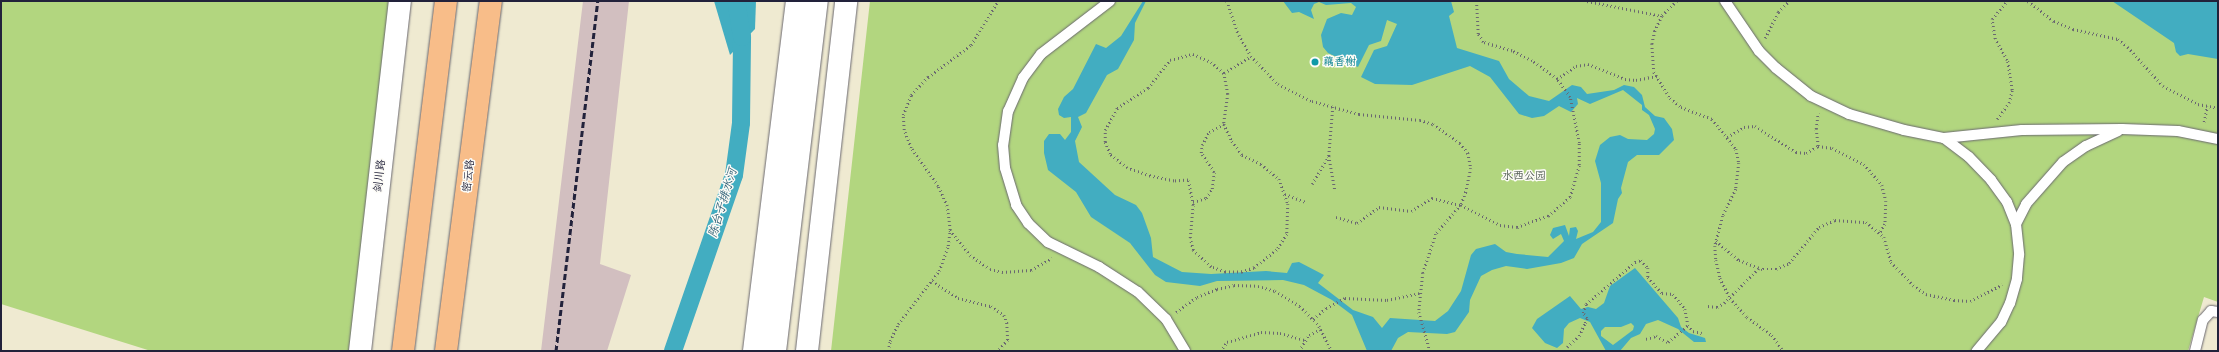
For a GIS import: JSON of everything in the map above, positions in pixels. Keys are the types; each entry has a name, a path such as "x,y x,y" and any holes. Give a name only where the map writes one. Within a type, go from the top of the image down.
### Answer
{"highway":[{"path":"403,351 446,1"},
{"name":"密云路","path":"446,351 491,1"}],"street":[{"name":"剑川路","path":"360,351 400,1"},
{"path":"754,351 797,1"},
{"path":"775,351 817,1"},
{"path":"785,351 825,1"},
{"path":"807,351 846,1"}],"lane":[{"path":"1110,1 1041,54 1032,64 1013,96 1005,125 1005,168 1016,204 1028,223 1048,242 1124,282 1138,292 1166,319 1185,351"},
{"path":"1725,1 1759,51 1792,82 1822,102 1864,119 1944,138 2022,130 2122,129 2178,131 2218,139"},
{"path":"2016,224 2026,204 2063,162 2086,146 2122,129"},
{"path":"1944,138 1963,152 1992,180 2007,202 2016,224 2018,273 2010,303 2001,322 1978,351"},
{"path":"2195,351 2203,320 2211,311 2218,312"}],"path":[{"path":"888,351 890,341 898,324 932,281 948,246 950,230 947,206 938,186 911,148 904,130 903,115 911,95 928,77 971,45 998,1"},
{"path":"1227,1 1239,35 1251,56 1278,84 1312,101 1333,107 1378,117 1420,120 1433,124 1448,133 1468,154 1471,168 1470,181 1461,205 1436,234 1422,273 1419,293 1421,318 1430,351"},
{"path":"1336,217 1357,223 1379,207 1411,211 1432,198 1444,198 1495,223 1517,227 1548,216 1561,207 1570,197 1579,165 1579,144 1574,108 1563,86 1557,79 1532,61 1512,51 1483,42 1478,34 1476,1"},
{"path":"1587,1 1662,16"},
{"path":"1676,1 1662,16 1652,44 1656,76 1670,98 1681,107 1712,119 1736,149 1739,163 1736,189 1723,216 1716,241 1717,266 1730,298 1747,317 1772,335 1783,351"},
{"path":"1759,51 1771,24 1789,1"},
{"path":"1990,133 1995,121 2009,103 2012,90 2007,60 1992,30 1992,19 2007,1"},
{"path":"2028,1 2054,21 2073,29 2118,39 2128,47 2163,86 2208,106 2218,108"},
{"path":"1181,55 1200,55 1224,73 1228,94 1224,124 1232,141 1242,154 1261,164 1279,179 1288,204 1287,234 1277,250 1265,261 1254,268 1242,272 1225,272 1211,267 1193,250 1190,238 1193,222 1193,202 1188,180 1174,181 1150,176 1127,168 1110,154 1105,142 1104,130 1117,108 1144,92 1170,60 1181,55"},
{"path":"1224,73 1251,56"},
{"path":"1557,79 1576,66 1588,64 1625,79 1636,80 1656,76"},
{"path":"1818,146 1816,130 1822,102"},
{"path":"2202,135 2208,106"},
{"path":"1333,107 1329,156 1335,189"},
{"path":"1193,202 1206,198 1212,189 1214,172 1201,153 1202,145 1209,132 1224,124"},
{"path":"1727,137 1744,127 1755,126 1796,152 1806,153 1818,146 1832,148 1864,164 1882,186 1886,214 1880,233"},
{"path":"1312,184 1329,156"},
{"path":"1284,193 1306,202"},
{"path":"1716,241 1740,260 1759,268 1776,269 1789,263 1819,227 1836,220 1866,222 1880,233 1891,262 1913,285 1926,294 1954,300 1970,300 1985,295 2018,273"},
{"path":"950,230 970,255 990,269 1002,272 1031,270 1046,263 1061,249"},
{"path":"1567,347 1579,336 1586,323 1588,318 1583,313 1585,306 1635,262 1641,260 1648,268 1648,277 1657,288 1662,292 1673,294 1685,309 1688,325 1693,331 1702,333"},
{"path":"1708,306 1717,307 1730,298 1759,268"},
{"path":"932,281 958,298 991,306 1004,315 1007,323 1008,340 998,351"},
{"path":"1166,319 1198,297 1217,289 1246,285 1275,290 1300,306 1313,319 1321,329 1332,351"},
{"path":"1313,319 1333,304 1345,298 1387,300 1419,293"},
{"path":"1646,339 1656,336 1668,342 1688,325"},
{"path":"1299,351 1305,340 1321,329"},
{"path":"1220,351 1227,342 1261,332 1280,332 1305,340"}],"shaded area":[{"path":"583,1 629,1 600,264 631,275 607,351 541,351"}],"green space":[{"path":"1,1 390,1 349,351 151,351 1,304"},
{"name":"水西公园","path":"870,1 2218,1 2218,302 2204,297 2188,351 831,351"}],"water":[{"path":"714,1 756,1 755,29 730,55"},
{"path":"1143,1 1146,1 1135,23 1134,40 1118,69 1107,75 1086,113 1078,117 1082,127 1075,141 1079,162 1115,195 1136,205 1142,213 1151,238 1153,257 1182,272 1211,274 1266,271 1287,273 1292,263 1299,262 1324,275 1318,283 1353,310 1373,317 1382,328 1390,318 1435,321 1448,311 1461,291 1471,255 1476,249 1495,244 1506,252 1548,257 1564,241 1561,234 1553,239 1550,235 1553,228 1565,225 1569,236 1570,228 1576,227 1578,231 1576,239 1593,232 1601,222 1601,183 1595,161 1600,145 1610,137 1620,135 1628,139 1647,140 1654,134 1655,129 1649,115 1642,110 1642,105 1623,90 1590,104 1577,98 1578,104 1571,112 1559,106 1544,116 1532,118 1519,114 1490,77 1470,66 1412,85 1375,84 1361,77 1374,50 1387,46 1397,24 1387,20 1381,41 1369,45 1358,67 1328,53 1323,47 1321,35 1327,19 1341,13 1352,15 1356,7 1351,3 1326,5 1319,2 1314,4 1311,10 1314,19 1299,12 1292,13 1283,1 1451,1 1454,12 1449,16 1457,48 1499,61 1509,79 1529,96 1549,101 1572,85 1581,87 1587,94 1614,90 1624,85 1634,87 1642,95 1645,107 1655,116 1664,118 1672,129 1674,140 1659,155 1637,155 1628,162 1621,188 1622,193 1618,199 1613,223 1582,244 1574,258 1561,263 1527,269 1506,266 1492,270 1481,276 1470,300 1469,312 1455,332 1447,334 1408,332 1398,338 1391,351 1367,351 1352,315 1332,300 1304,285 1283,280 1217,281 1200,286 1166,282 1155,275 1130,243 1091,217 1076,192 1048,170 1044,153 1044,141 1049,134 1060,134 1065,140 1071,132 1071,117 1064,118 1059,115 1058,109 1064,97 1073,89 1096,44 1106,48 1121,36"},
{"path":"2112,1 2218,1 2218,59 2188,54 2180,56 2176,52 2174,43"},
{"path":"1635,268 1678,318 1681,327 1689,333 1705,338 1706,342 1694,342 1678,329 1658,320 1646,324 1640,334 1631,338 1620,351 1606,351 1590,322 1580,318 1569,323 1564,329 1563,343 1557,348 1545,343 1532,328 1537,319 1570,296 1581,309 1588,307 1596,309 1604,303 1610,286","holes":["1631,323 1634,326 1633,330 1613,345 1601,336 1601,331 1605,327 1621,327"]}],"waterway":[{"name":"陈台子排水河","path":"673,351 734,175 741,123 742,37 736,1"}],"railway":[{"path":"556,351 598,1"}],"place":[{"name":"藕香榭","path":"1315,62"}]}
